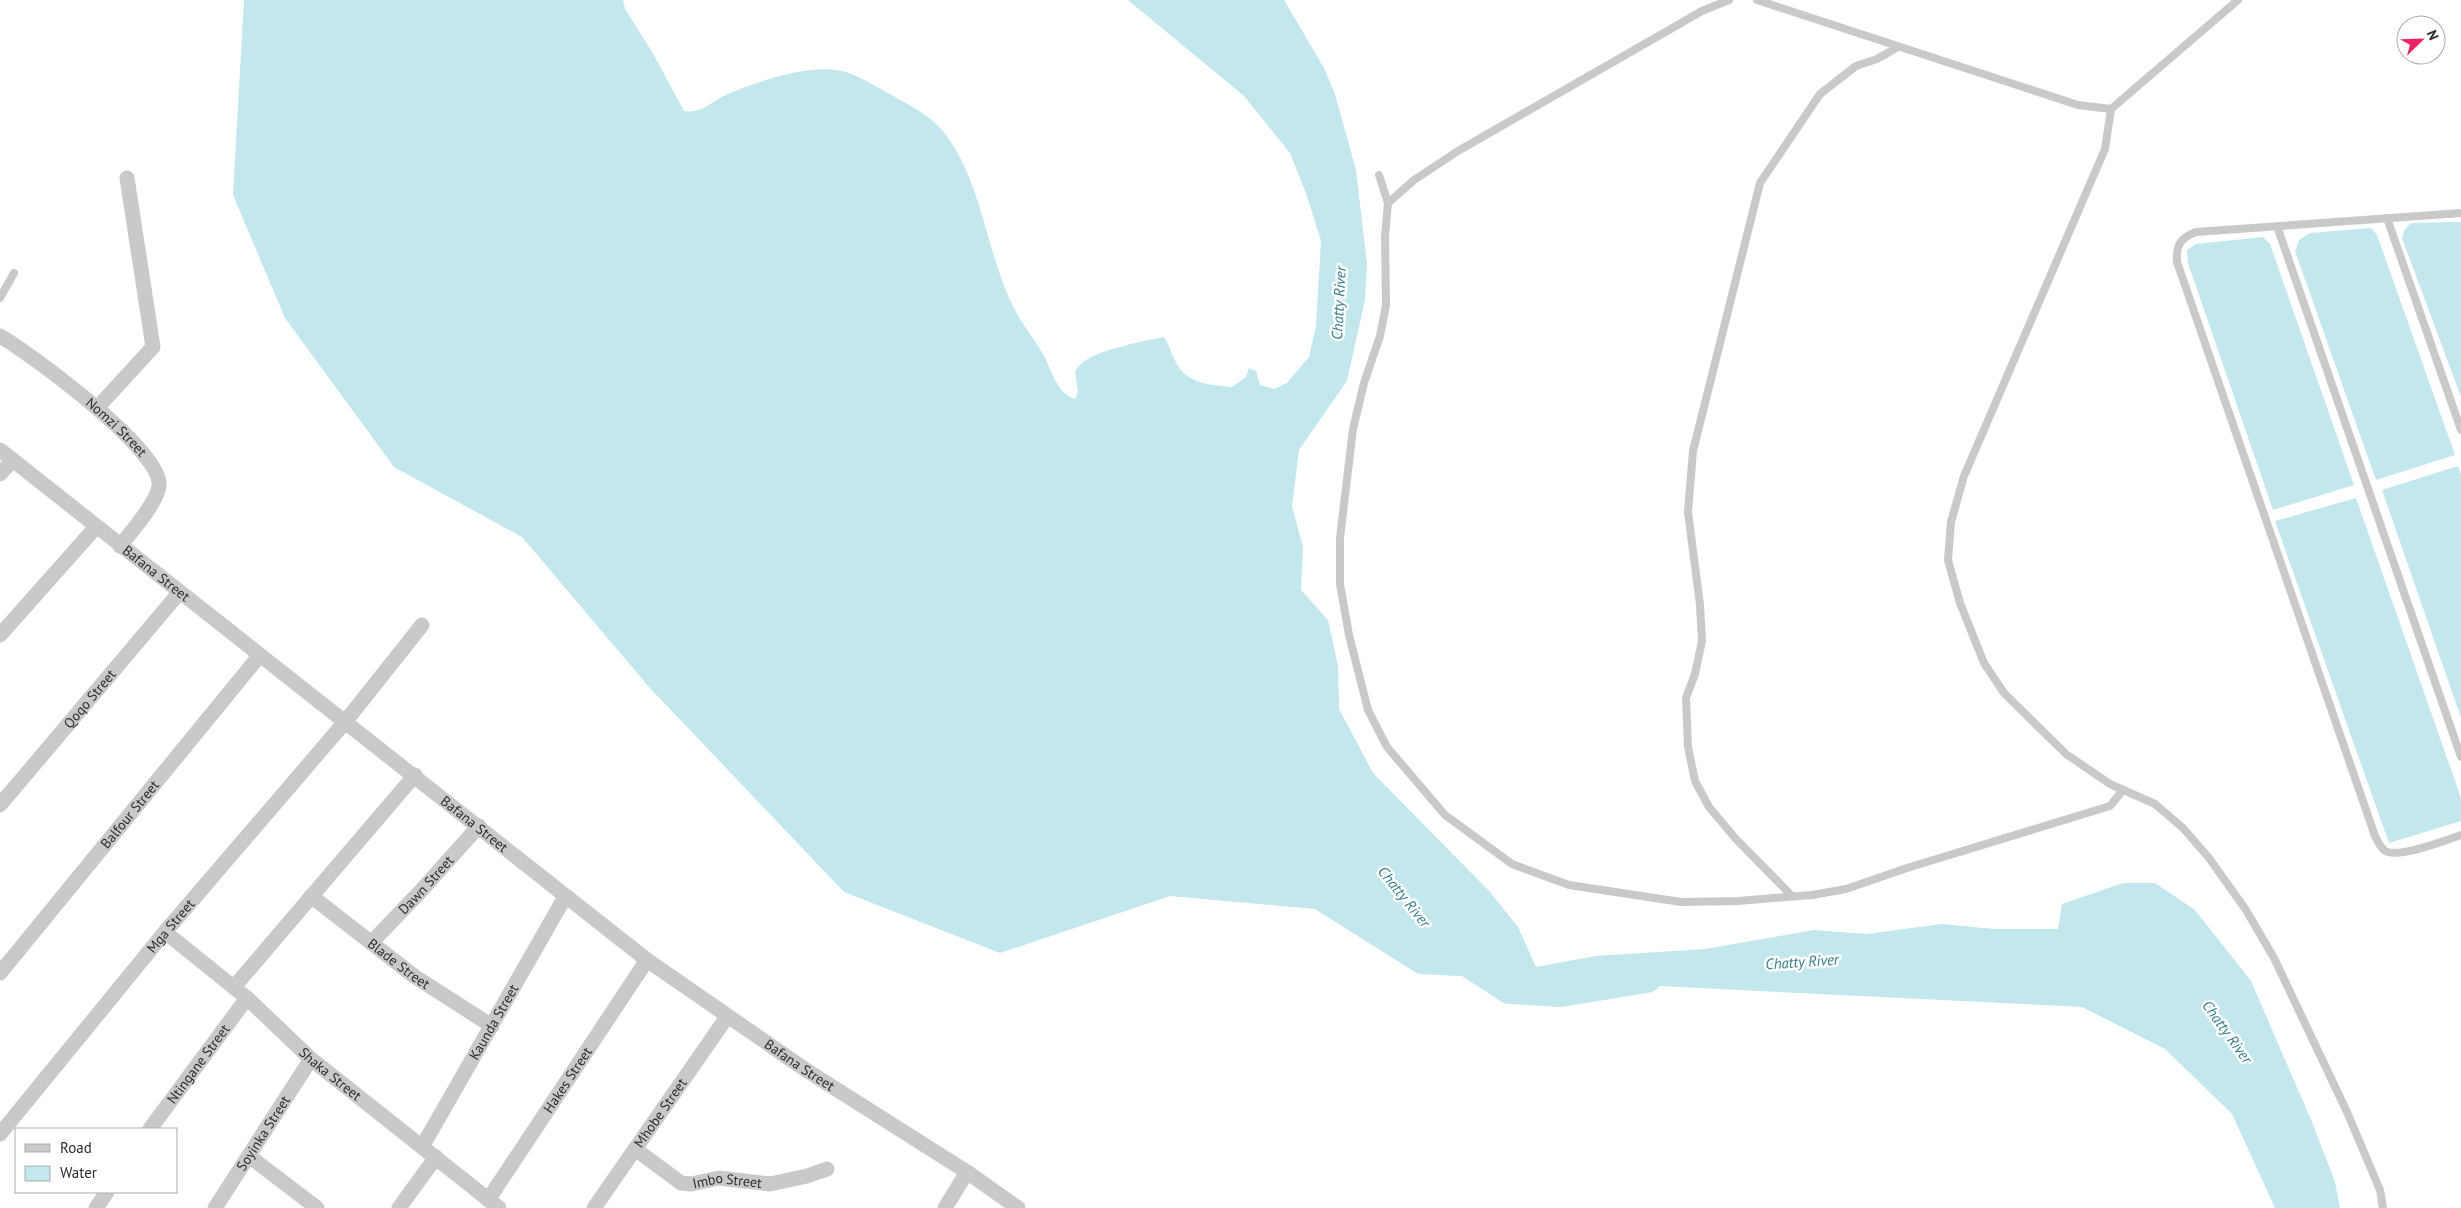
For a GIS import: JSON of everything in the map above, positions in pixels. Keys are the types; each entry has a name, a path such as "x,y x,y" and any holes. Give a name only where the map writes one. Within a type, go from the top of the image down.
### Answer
{"street":[{"path":"98,407 153,347 127,178"},
{"name":"Nomzi Street","path":"0,336 58,376 98,407 149,462 160,483 157,495 120,546"},
{"name":"Bafana Street","path":"0,450 179,593 415,775 565,897 648,960 727,1017 967,1172 1018,1208"},
{"path":"0,474 13,460"},
{"path":"0,635 96,527"},
{"name":"Qoqo Street","path":"0,805 179,593"},
{"name":"Mga Street","path":"0,1134 165,932 345,722 422,625"},
{"name":"Balfour Street","path":"0,973 260,655"},
{"path":"234,987 415,775"},
{"name":"Dawn Street","path":"371,943 431,881 479,826"},
{"name":"Blade Street","path":"310,896 414,976 492,1026"},
{"name":"Kaunda Street","path":"422,1147 565,897"},
{"name":"Shaka Street","path":"165,932 247,998 311,1059 494,1204"},
{"name":"Hakes Street","path":"494,1204 648,960"},
{"name":"Ntingane Street","path":"151,1128 247,998"},
{"name":"Mhobe Street","path":"594,1208 727,1017"},
{"name":"Soyinka Street","path":"215,1208 311,1059"},
{"name":"Imbo Street","path":"635,1149 681,1183 691,1184 720,1178 770,1184 827,1169"},
{"path":"249,1156 318,1208"},
{"path":"399,1208 436,1157"},
{"path":"945,1208 967,1172"},
{"path":"96,1208 106,1193"}],"lane":[{"path":"1388,202 1414,180 1458,151 1702,11 1729,0"},
{"path":"1757,0 2078,105 2111,109"},
{"path":"2238,0 2111,109 2105,149 1964,476 1951,522 1948,560 1960,602 1984,663 2004,693 2066,754 2110,784 2155,804 2183,828 2209,858 2246,910 2274,958 2347,1112 2380,1190 2383,1208"},
{"path":"1792,896 1735,838 1709,807 1694,781 1688,748 1686,698 1695,674 1702,641 1700,605 1688,512 1693,451 1760,184 1820,94 1856,66 1877,59 1898,46"},
{"path":"1379,175 1388,202 1385,236 1386,305 1380,336 1364,383 1353,429 1340,538 1340,584 1348,636 1368,710 1387,747 1444,815 1512,864 1569,886 1681,902 1738,902 1846,889 1923,863 2110,806 2123,790"},
{"path":"2461,213 2196,232 2185,236 2178,244 2177,262 2375,836 2384,850 2393,853 2404,852 2461,835"},
{"path":"2387,218 2461,430"},
{"path":"2278,226 2461,757"},
{"path":"0,298 14,272"}],"water":[{"path":"244,0 623,0 625,9 651,50 684,111 702,109 740,89 769,79 800,72 829,69 842,71 860,78 926,116 937,125 952,143 964,165 973,188 996,261 1013,306 1043,354 1063,392 1075,399 1078,392 1075,371 1085,361 1113,349 1164,337 1180,369 1191,378 1211,385 1232,387 1246,377 1249,368 1256,371 1260,385 1274,389 1287,383 1309,357 1316,326 1321,241 1306,193 1290,153 1244,96 1128,0 1284,0 1324,68 1335,94 1356,170 1367,264 1365,300 1347,381 1299,450 1292,506 1303,547 1301,590 1328,620 1338,666 1339,709 1373,773 1490,892 1518,927 1536,967 1596,956 1705,949 1814,930 1866,934 1942,924 1994,929 2058,929 2062,904 2123,883 2155,883 2195,910 2251,981 2312,1122 2335,1182 2340,1208 2275,1208 2232,1114 2165,1049 2082,1007 1418,974 1315,909 1170,896 1000,953 844,892 649,687 522,537 394,467 285,318 233,195"},
{"path":"2461,222 2461,397 2402,238 2405,229 2411,223"},
{"path":"2371,228 2377,235 2455,455 2376,480 2295,251 2299,240 2310,233"},
{"path":"2263,237 2270,244 2354,485 2273,510 2188,263 2187,250 2196,244"},
{"path":"2458,466 2461,475 2461,718 2382,490"},
{"path":"2356,498 2461,798 2461,821 2389,843 2275,521"}],"waterway":[{"name":"Chatty River","path":"1458,953 1510,987 1560,990 1646,976"}]}
